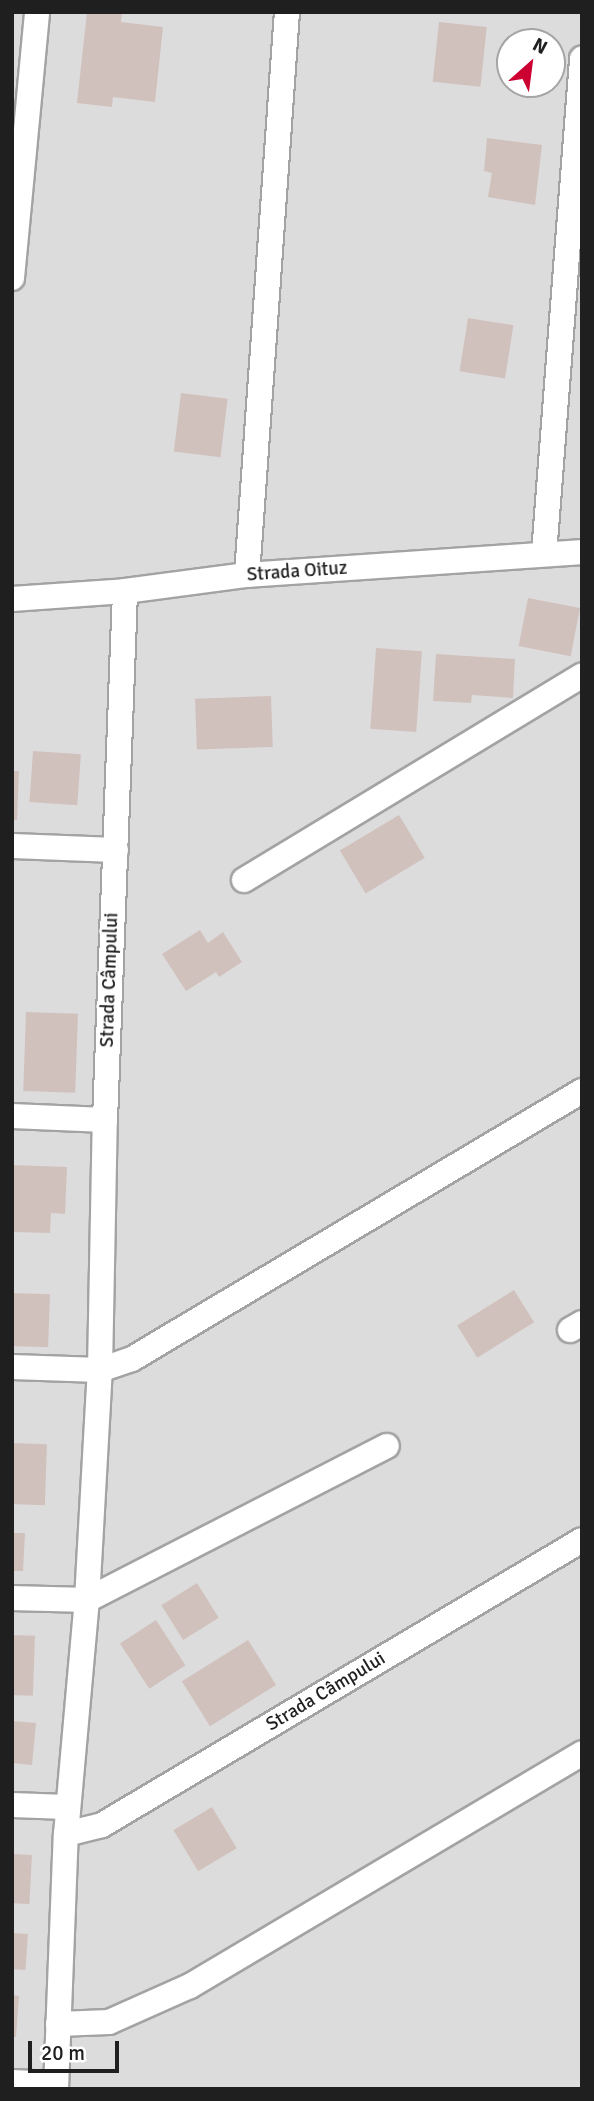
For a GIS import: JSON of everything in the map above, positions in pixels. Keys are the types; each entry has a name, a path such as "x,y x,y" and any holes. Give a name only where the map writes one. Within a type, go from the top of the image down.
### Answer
{"street":[{"path":"12,278 37,12"},
{"path":"247,575 288,12"},
{"path":"544,554 582,58"},
{"name":"Strada Oituz","path":"12,599 125,591 247,575 582,552"},
{"name":"Strada Câmpului","path":"56,2086 66,1834 87,1600 100,1370 105,1120 125,591"},
{"path":"244,880 582,675"},
{"path":"12,846 116,850"},
{"path":"12,1367 100,1370 132,1359 582,1091"},
{"path":"12,1116 105,1120"},
{"path":"12,1598 87,1600 387,1446"},
{"name":"Strada Câmpului","path":"66,1834 102,1825 582,1540"},
{"path":"58,2024 109,2022 190,1986 582,1753"},
{"path":"12,1805 68,1807"},
{"path":"12,2082 56,2086"}],"shaded area":[{"path":"12,12 582,12 582,2089 12,2089"}],"building":[{"path":"87,12 122,12 121,22 163,27 155,102 113,97 112,107 77,103"},
{"path":"439,22 487,27 480,87 433,82"},
{"path":"487,138 542,145 535,205 488,197 492,173 484,171"},
{"path":"468,318 513,325 505,379 460,371"},
{"path":"181,393 228,399 220,457 174,452"},
{"path":"528,598 580,608 571,656 519,646"},
{"path":"376,648 422,651 416,732 370,729"},
{"path":"436,654 515,659 513,698 472,695 471,703 433,701"},
{"path":"271,696 273,747 197,750 195,699"},
{"path":"33,751 81,754 77,805 29,802"},
{"path":"12,771 19,771 17,820 12,820"},
{"path":"399,815 425,858 366,893 340,851"},
{"path":"200,930 208,943 223,932 242,962 219,977 216,972 186,991 162,954"},
{"path":"26,1012 78,1014 75,1093 23,1091"},
{"path":"12,1165 67,1167 65,1214 51,1213 50,1233 13,1232"},
{"path":"514,1290 534,1322 477,1358 457,1326"},
{"path":"12,1293 50,1294 48,1347 12,1346"},
{"path":"12,1443 47,1444 45,1505 12,1504"},
{"path":"12,1533 25,1533 23,1571 12,1571"},
{"path":"197,1583 219,1618 183,1640 161,1605"},
{"path":"156,1620 185,1665 149,1689 120,1643"},
{"path":"12,1635 35,1636 33,1696 12,1695"},
{"path":"248,1640 276,1685 210,1726 182,1681"},
{"path":"12,1721 36,1723 32,1765 12,1763"},
{"path":"212,1807 237,1848 198,1871 173,1830"},
{"path":"12,1854 32,1855 29,1904 12,1903"},
{"path":"12,1933 28,1934 25,1970 12,1969"},
{"path":"12,1995 19,1996 16,2037 12,2037"}]}
